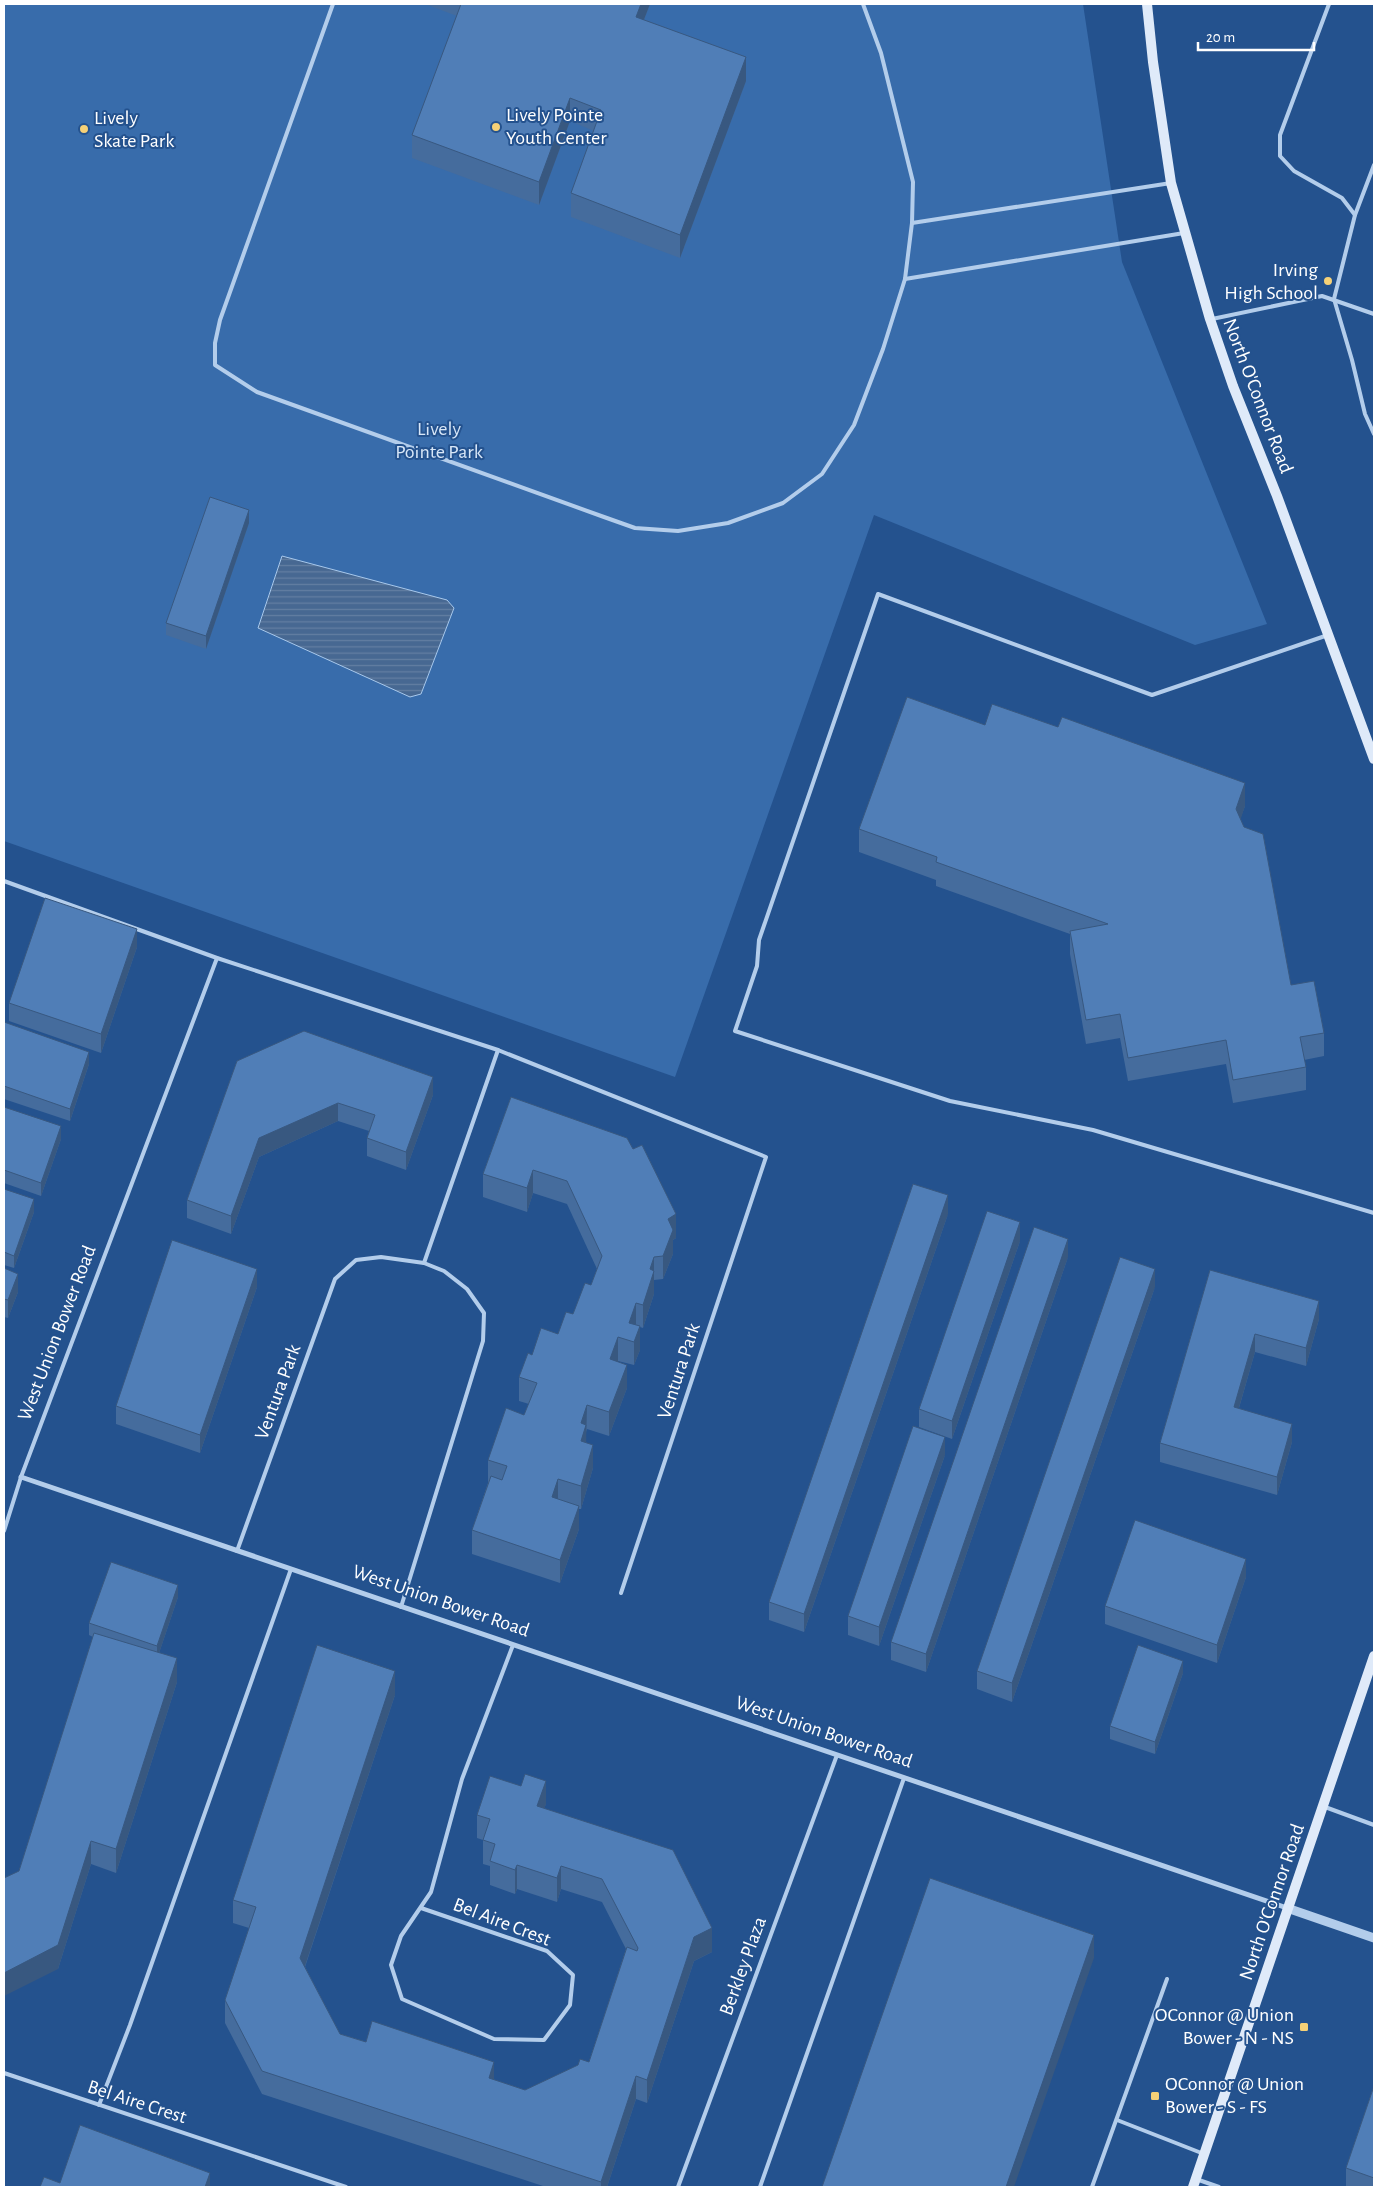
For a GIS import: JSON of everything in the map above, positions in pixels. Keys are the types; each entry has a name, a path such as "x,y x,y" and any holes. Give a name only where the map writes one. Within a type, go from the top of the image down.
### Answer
{"main road":[{"name":"North O'Connor Road","path":"1147,4 1153,62 1171,184 1210,319 1233,386 1277,496 1374,759"},
{"name":"North O'Connor Road","path":"1194,2183 1374,1656"}],"street":[{"name":"West Union Bower Road","path":"21,1477 1374,1938"}],"lane":[{"path":"333,4 222,312 215,343 215,365 257,392 634,528 678,531 728,523 783,503 822,474 854,425 882,349 905,279 912,223 912,182 881,53 863,4"},
{"path":"1330,4 1280,135 1280,156 1294,171 1342,198 1355,215"},
{"path":"1374,165 1355,215 1334,299 1352,360 1365,414 1374,434"},
{"path":"912,223 1171,184"},
{"path":"905,279 1185,232"},
{"path":"1210,319 1322,296 1374,314"},
{"path":"1328,635 1152,694 878,594 759,940 757,966 735,1031 950,1101 1093,1130 1374,1214"},
{"path":"4,881 217,958 498,1050 424,1263"},
{"name":"West Union Bower Road","path":"21,1477 217,958"},
{"name":"Ventura Park","path":"498,1050 766,1157 621,1593"},
{"name":"Ventura Park","path":"237,1551 335,1279 356,1260 380,1257 424,1263 444,1271 467,1289 484,1313 483,1341 401,1607"},
{"path":"4,1530 21,1477"},
{"path":"99,2105 130,2025 292,1569"},
{"name":"Bel Aire Crest","path":"420,1908 547,1951 573,1974 570,2005 544,2040 494,2039 402,1999 391,1965 401,1936 420,1908 431,1892 462,1778 513,1645"},
{"name":"Berkley Plaza","path":"678,2187 837,1755"},
{"path":"760,2187 904,1778"},
{"path":"1323,1806 1374,1825"},
{"path":"1092,2187 1167,1979"},
{"name":"Bel Aire Crest","path":"4,2073 346,2187"},
{"path":"1117,2120 1204,2154"},
{"path":"1194,2183 1219,2187"}],"green space":[{"name":"Lively Pointe Park","path":"4,4 1083,4 1122,262 1267,624 1195,645 874,515 675,1077 4,841"}],"shaded area":[{"path":"282,556 447,600 454,608 421,694 410,697 258,628"}],"building":[{"name":"Lively Pointe Youth Center","path":"461,4 641,4 636,17 746,57 680,235 571,193 601,110 570,98 539,182 412,135"},
{"path":"210,497 249,510 206,636 166,623"},
{"path":"907,697 985,725 992,704 1058,727 1062,717 1245,783 1236,809 1244,827 1263,834 1291,985 1314,981 1324,1033 1300,1037 1306,1067 1233,1080 1226,1040 1128,1058 1120,1014 1086,1020 1070,931 1108,924 936,862 937,857 859,829"},
{"path":"45,898 137,929 101,1034 9,1003"},
{"path":"4,1022 89,1052 70,1109 4,1086"},
{"path":"304,1031 433,1077 406,1152 367,1138 375,1115 338,1103 259,1138 231,1216 187,1200 237,1061"},
{"path":"511,1097 627,1138 633,1149 642,1145 676,1214 668,1219 673,1230 663,1256 654,1257 650,1269 654,1271 643,1305 636,1303 629,1323 640,1326 634,1342 618,1337 610,1359 627,1365 609,1412 587,1405 581,1423 586,1425 581,1441 593,1445 581,1486 558,1479 552,1497 579,1506 560,1560 472,1530 491,1476 502,1480 507,1466 488,1460 506,1408 524,1415 537,1383 519,1377 528,1353 532,1355 541,1328 558,1334 566,1312 573,1314 585,1283 591,1285 602,1256 567,1181 533,1170 527,1188 483,1174"},
{"path":"4,1107 61,1126 41,1183 4,1170"},
{"path":"913,1184 948,1195 804,1614 769,1602"},
{"path":"4,1189 34,1199 14,1256 4,1252"},
{"path":"987,1211 1020,1222 952,1421 919,1409"},
{"path":"1034,1227 1068,1239 926,1654 891,1642"},
{"path":"172,1240 257,1269 200,1435 116,1406"},
{"path":"1120,1257 1155,1269 1012,1683 977,1671"},
{"path":"4,1268 18,1274 8,1300 4,1299"},
{"path":"1210,1270 1319,1301 1306,1348 1255,1334 1234,1407 1292,1424 1277,1477 1160,1443"},
{"path":"913,1426 945,1437 879,1627 848,1616"},
{"path":"1135,1520 1246,1559 1217,1645 1105,1606"},
{"path":"111,1562 178,1585 157,1646 89,1623"},
{"path":"94,1633 177,1658 116,1849 91,1841 58,1945 4,1973 4,1878 19,1871"},
{"path":"317,1645 395,1671 300,1958 340,2034 366,2042 372,2021 494,2062 489,2078 525,2090 578,2065 580,2059 589,2062 627,1947 637,1951 638,1948 602,1879 561,1866 557,1878 517,1865 515,1870 490,1861 495,1844 483,1840 490,1819 477,1815 490,1776 521,1786 525,1774 546,1781 537,1806 673,1850 712,1928 694,1937 647,2080 636,2076 601,2182 262,2071 225,2000 256,1907 233,1900"},
{"path":"1138,1645 1183,1661 1155,1742 1110,1726"},
{"path":"930,1878 1094,1935 1006,2187 822,2187"},
{"path":"1374,2086 1374,2178 1346,2168"},
{"path":"80,2125 210,2173 205,2187 40,2187 44,2177 60,2183"}],"place":[{"name":"Lively Pointe Youth Center","path":"496,127"},
{"name":"Lively Skate Park","path":"84,129"},
{"name":"Irving High School","path":"1328,281"},
{"name":"OConnor @ Union Bower - N - NS","path":"1304,2027"},
{"name":"OConnor @ Union Bower - S - FS","path":"1155,2096"}]}
